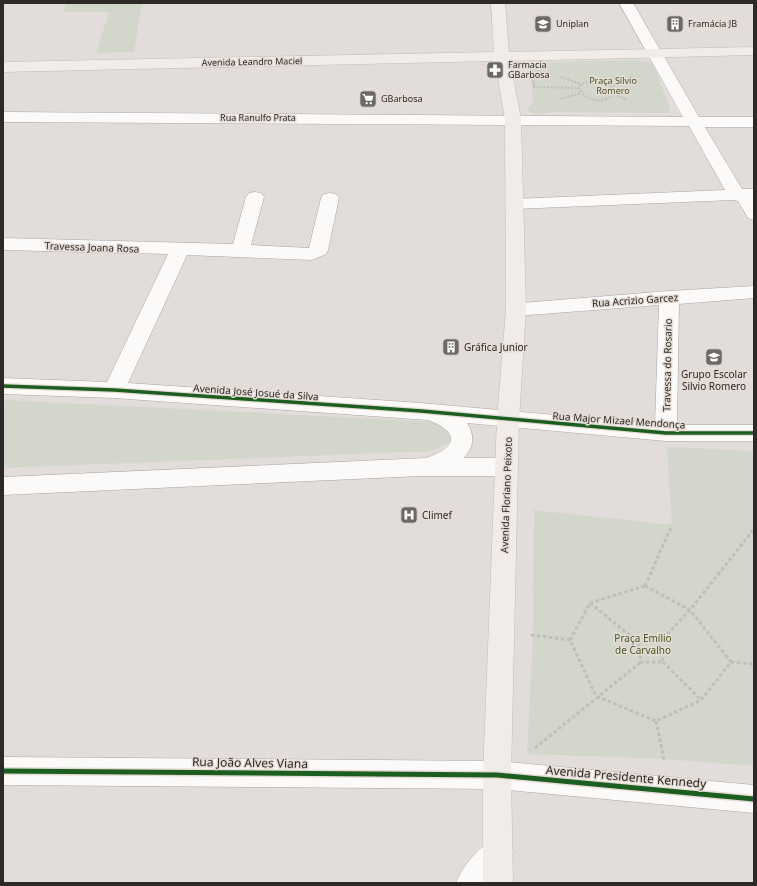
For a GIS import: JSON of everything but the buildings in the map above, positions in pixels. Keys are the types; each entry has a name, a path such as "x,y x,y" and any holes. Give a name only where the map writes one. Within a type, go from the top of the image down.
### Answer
{"main road":[{"path":"498,3 502,57 513,119"},
{"path":"502,57 754,51"},
{"name":"Avenida Leandro Maciel","path":"3,67 502,57"},
{"name":"Avenida Floriano Peixoto","path":"498,883 497,775 506,467 516,309 513,119"}],"street":[{"path":"626,3 694,122 745,195 754,214"},
{"name":"Rua Ranulfo Prata","path":"3,117 513,119"},
{"path":"513,119 754,122"},
{"path":"514,204 745,195"},
{"path":"240,250 255,196"},
{"name":"Travessa Joana Rosa","path":"3,244 240,250 305,255 319,250 330,198"},
{"path":"114,390 180,249"},
{"name":"Rua Acrizio Garcez","path":"516,309 754,292"},
{"name":"Travessa do Rosario","path":"666,433 669,297"},
{"name":"Avenida José Josué da Silva","path":"3,386 114,390 422,411 508,419"},
{"path":"421,467 441,463 456,455 462,442 460,429 448,418 422,411"},
{"name":"Rua Major Mizael Mendonça","path":"508,419 666,433 754,433"},
{"path":"3,486 421,467 506,467"},
{"name":"Rua João Alves Viana","path":"3,771 497,775"},
{"name":"Avenida Presidente Kennedy","path":"497,775 754,799"},
{"path":"471,883 498,852"}],"path":[{"path":"612,86 634,75"},
{"path":"594,80 612,86 615,90 612,97 601,100 586,97 580,93 579,88 581,84 594,80"},
{"path":"533,87 579,88"},
{"path":"645,586 672,525"},
{"path":"590,603 638,642 659,643 690,610 754,529"},
{"path":"570,640 590,603 645,586 690,610 731,662 754,664"},
{"path":"501,634 533,635 570,640"},
{"path":"570,640 596,696 656,721 700,700 731,662"},
{"path":"638,642 641,662"},
{"path":"659,643 663,662 700,700"},
{"path":"533,749 596,696 641,662 663,662"},
{"path":"656,721 664,759 663,791"}],"green space":[{"path":"66,3 142,3 134,52 96,53 109,12 63,12"},
{"name":"Praça Sílvio Romero","path":"647,61 653,64 670,108 670,113 552,112 534,114 528,111 528,107 533,103 531,73 526,65 529,63"},
{"path":"3,400 436,422 447,426 454,437 447,444 431,451 3,468"},
{"name":"Praça Emílio de Carvalho","path":"667,447 754,451 754,766 664,759 527,754 533,635 534,510 672,525"}],"cycle path":[{"path":"3,386 114,390 421,411 666,433 754,433"},
{"path":"3,771 497,775 754,799"}],"place":[{"name":"Uniplan","path":"543,24"},
{"name":"Framácia JB","path":"675,24"},
{"name":"Farmacia GBarbosa","path":"495,70"},
{"name":"GBarbosa","path":"368,99"},
{"name":"Gráfica Junior","path":"451,347"},
{"name":"Grupo Escolar Silvio Romero","path":"714,357"},
{"name":"Climef","path":"409,515"}]}
